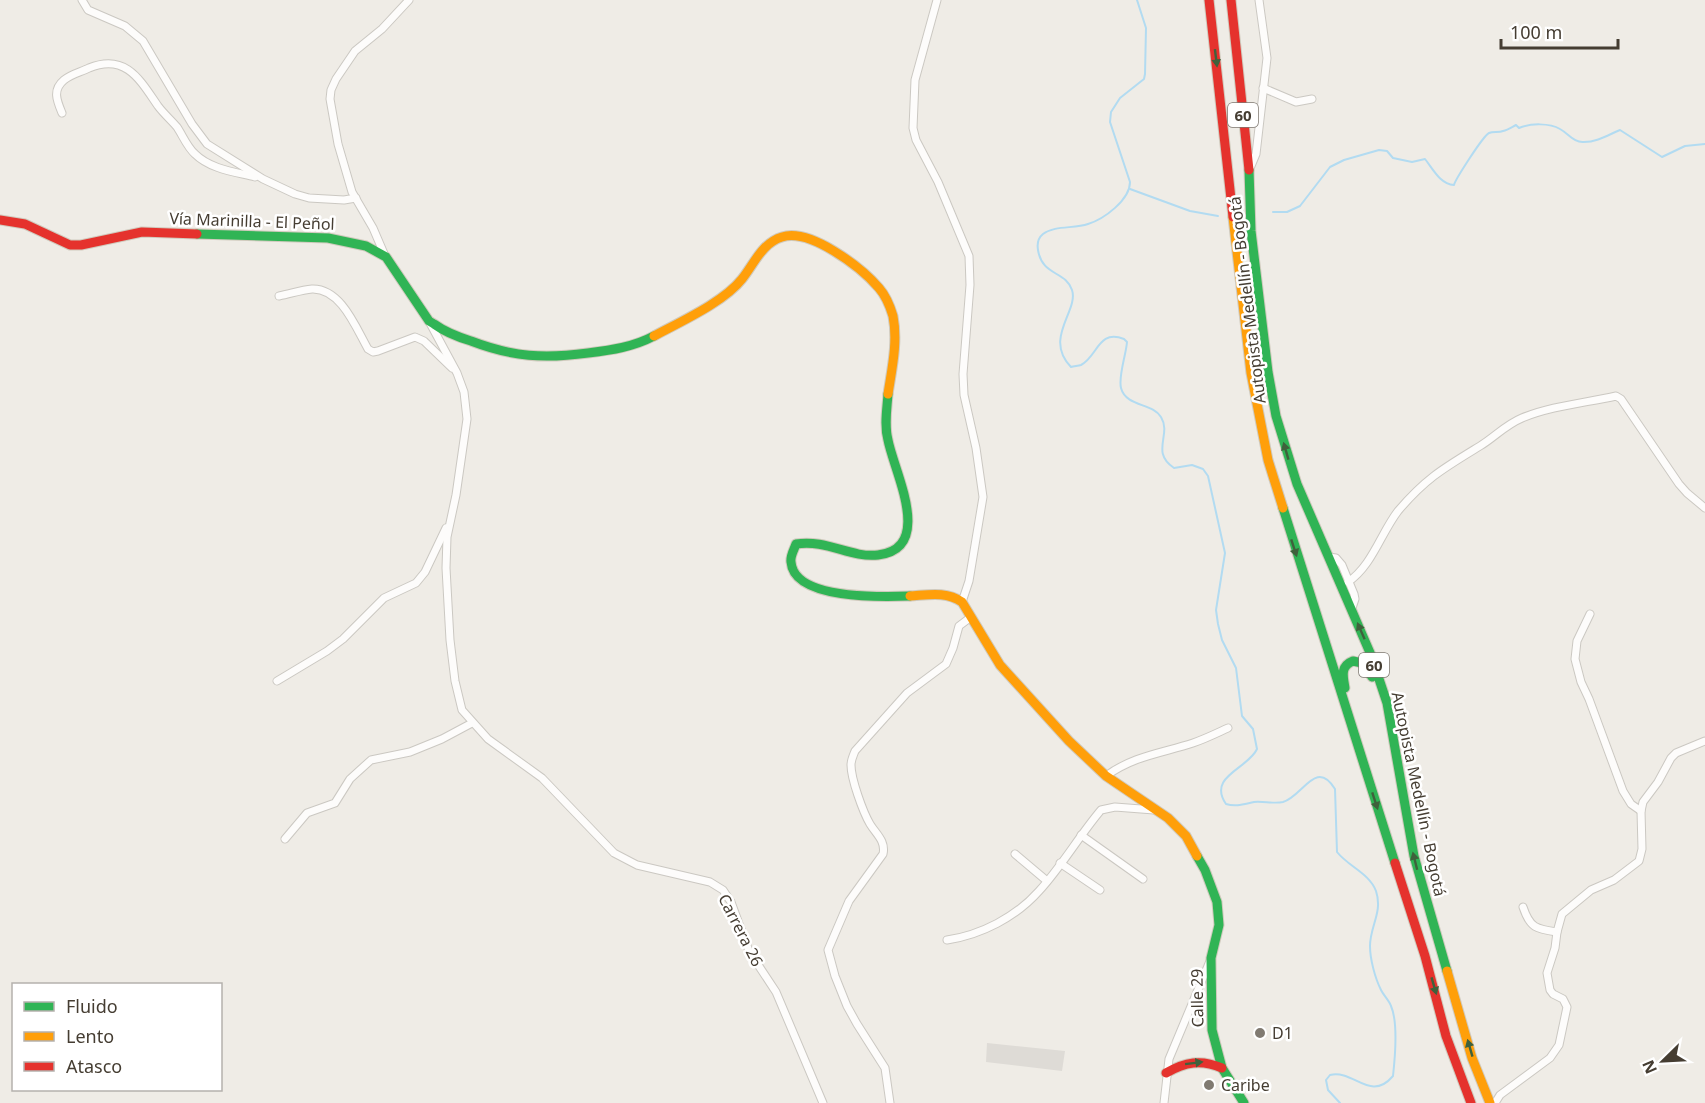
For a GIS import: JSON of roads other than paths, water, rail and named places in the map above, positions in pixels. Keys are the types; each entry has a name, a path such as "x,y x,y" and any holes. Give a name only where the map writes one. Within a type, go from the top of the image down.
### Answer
{"main road":[{"name":"Autopista Medellín - Bogotá","path":"1209,0 1251,373 1258,416 1276,492 1425,956 1446,1036 1471,1103"},
{"name":"Autopista Medellín - Bogotá","path":"1231,0 1249,172 1251,231 1268,372 1276,416 1296,484 1371,655 1387,703 1407,823 1422,889 1448,969 1472,1058 1490,1103"},
{"name":"Vía Marinilla - El Peñol","path":"0,220 25,224 70,245 81,245 142,232 328,238 367,246 386,257"},
{"path":"386,257 429,321 439,328 494,350 519,357 552,358 611,350 642,342 723,297 739,283 758,253 770,243 784,236 795,235 810,238 864,274 881,291 894,321 895,340 885,425 890,454 908,513 908,527 905,539 899,546 890,552 877,555 864,555 808,540 796,544 790,559 792,569 801,581 815,588 833,592 884,597 939,594 953,596 962,602 985,643 1006,672 1069,741 1106,776 1158,810 1178,826 1185,836 1214,890 1219,926 1211,958"},
{"path":"1356,745 1359,730 1342,677 1343,669 1353,661 1364,663 1368,667 1380,705 1388,747 1398,760"},
{"name":"Calle 29","path":"1211,958 1212,1030 1222,1068 1244,1103"},
{"path":"1166,1073 1188,1062 1212,1063 1222,1068"}],"street":[{"path":"82,0 88,10 125,26 143,41 192,124 207,144 263,179 295,194 309,198 344,200 356,198"},
{"path":"386,257 356,198 338,144 330,99 336,79 355,51 382,29 409,0"},
{"path":"937,0 915,80 913,128 916,140 938,182 969,256 970,285 963,374 964,396 976,447 983,497 969,581 962,602"},
{"path":"1249,172 1256,154 1267,58 1259,0"},
{"path":"62,113 56,98 56,91 68,77 96,66 109,64 120,66 138,78 161,110 176,126 189,147 203,161 216,167 263,179"},
{"path":"1263,88 1296,102 1312,99"},
{"path":"279,297 313,289 328,292 344,308 368,349 373,352 378,351 415,336 424,340 457,373"},
{"path":"285,839 307,813 335,803 350,779 371,760 410,752 472,723 462,710 454,681 446,568 447,537 467,419 464,392 457,373 429,321"},
{"path":"1348,582 1362,569 1391,520 1414,492 1431,477 1481,445 1505,426 1545,410 1616,396 1621,399 1679,484 1705,508"},
{"path":"277,681 343,639 384,598 416,583 425,572 451,518"},
{"path":"1329,557 1339,561 1355,598 1351,610"},
{"path":"1590,615 1577,641 1575,659 1581,682 1623,791 1631,804 1641,811"},
{"path":"890,1103 885,1068 857,1024 829,956 829,946 849,901 883,854 884,849 883,842 866,815 851,767 852,759 855,751 907,693 946,664 959,626 971,617"},
{"name":"Carrera 26","path":"472,723 488,739 542,778 614,853 637,865 710,882 723,890 731,902 749,951 776,992 823,1103"},
{"path":"1106,776 1120,765 1195,742 1228,728"},
{"path":"1495,1103 1500,1095 1550,1058 1559,1045 1567,1006 1563,999 1550,990 1547,973 1562,914 1591,890 1614,880 1639,861 1642,849 1641,811 1643,802 1658,782 1671,758 1682,749 1705,741"},
{"path":"947,940 968,937 995,925 1035,896 1081,835 1106,808 1158,810"},
{"path":"1081,835 1143,879"},
{"path":"1015,854 1047,881"},
{"path":"1060,863 1100,890"},
{"path":"1523,906 1532,925 1542,930 1557,932"},
{"path":"1164,1103 1166,1073 1173,1048 1211,958"}],"waterway":[{"path":"1137,0 1146,28 1144,79 1120,98 1111,112 1110,122 1130,182 1129,189 1121,202 1101,218 1088,224 1053,229 1043,234 1038,241 1038,250 1044,265 1065,279 1072,290 1073,298 1061,335 1060,346 1063,356 1071,367 1087,361 1103,340 1115,337 1124,339 1127,342 1120,383 1124,394 1128,399 1152,409 1161,417 1164,424 1162,450 1167,462 1174,468 1192,465 1203,469 1208,476 1225,553 1216,610 1218,624 1222,640 1236,668 1242,716 1253,729 1257,749 1225,780 1222,794 1226,804 1283,802 1315,778 1322,777 1328,780 1335,789 1337,852 1369,879 1376,891 1378,906 1370,951 1377,980 1390,1004 1395,1021 1393,1076 1385,1083 1369,1086 1347,1076 1330,1075 1326,1080 1328,1090 1340,1103"},
{"path":"1273,212 1287,212 1300,206 1330,167 1344,160 1379,150 1387,151 1393,158 1412,162 1425,159 1441,179 1454,185 1470,158 1489,133 1501,132 1516,125 1519,128 1534,125 1551,126 1580,142 1598,140 1620,130 1662,157 1685,146 1705,144"},
{"path":"1130,189 1190,211 1218,216"}],"place":[{"name":"D1","path":"1260,1033"},
{"name":"Caribe","path":"1209,1085"}]}
